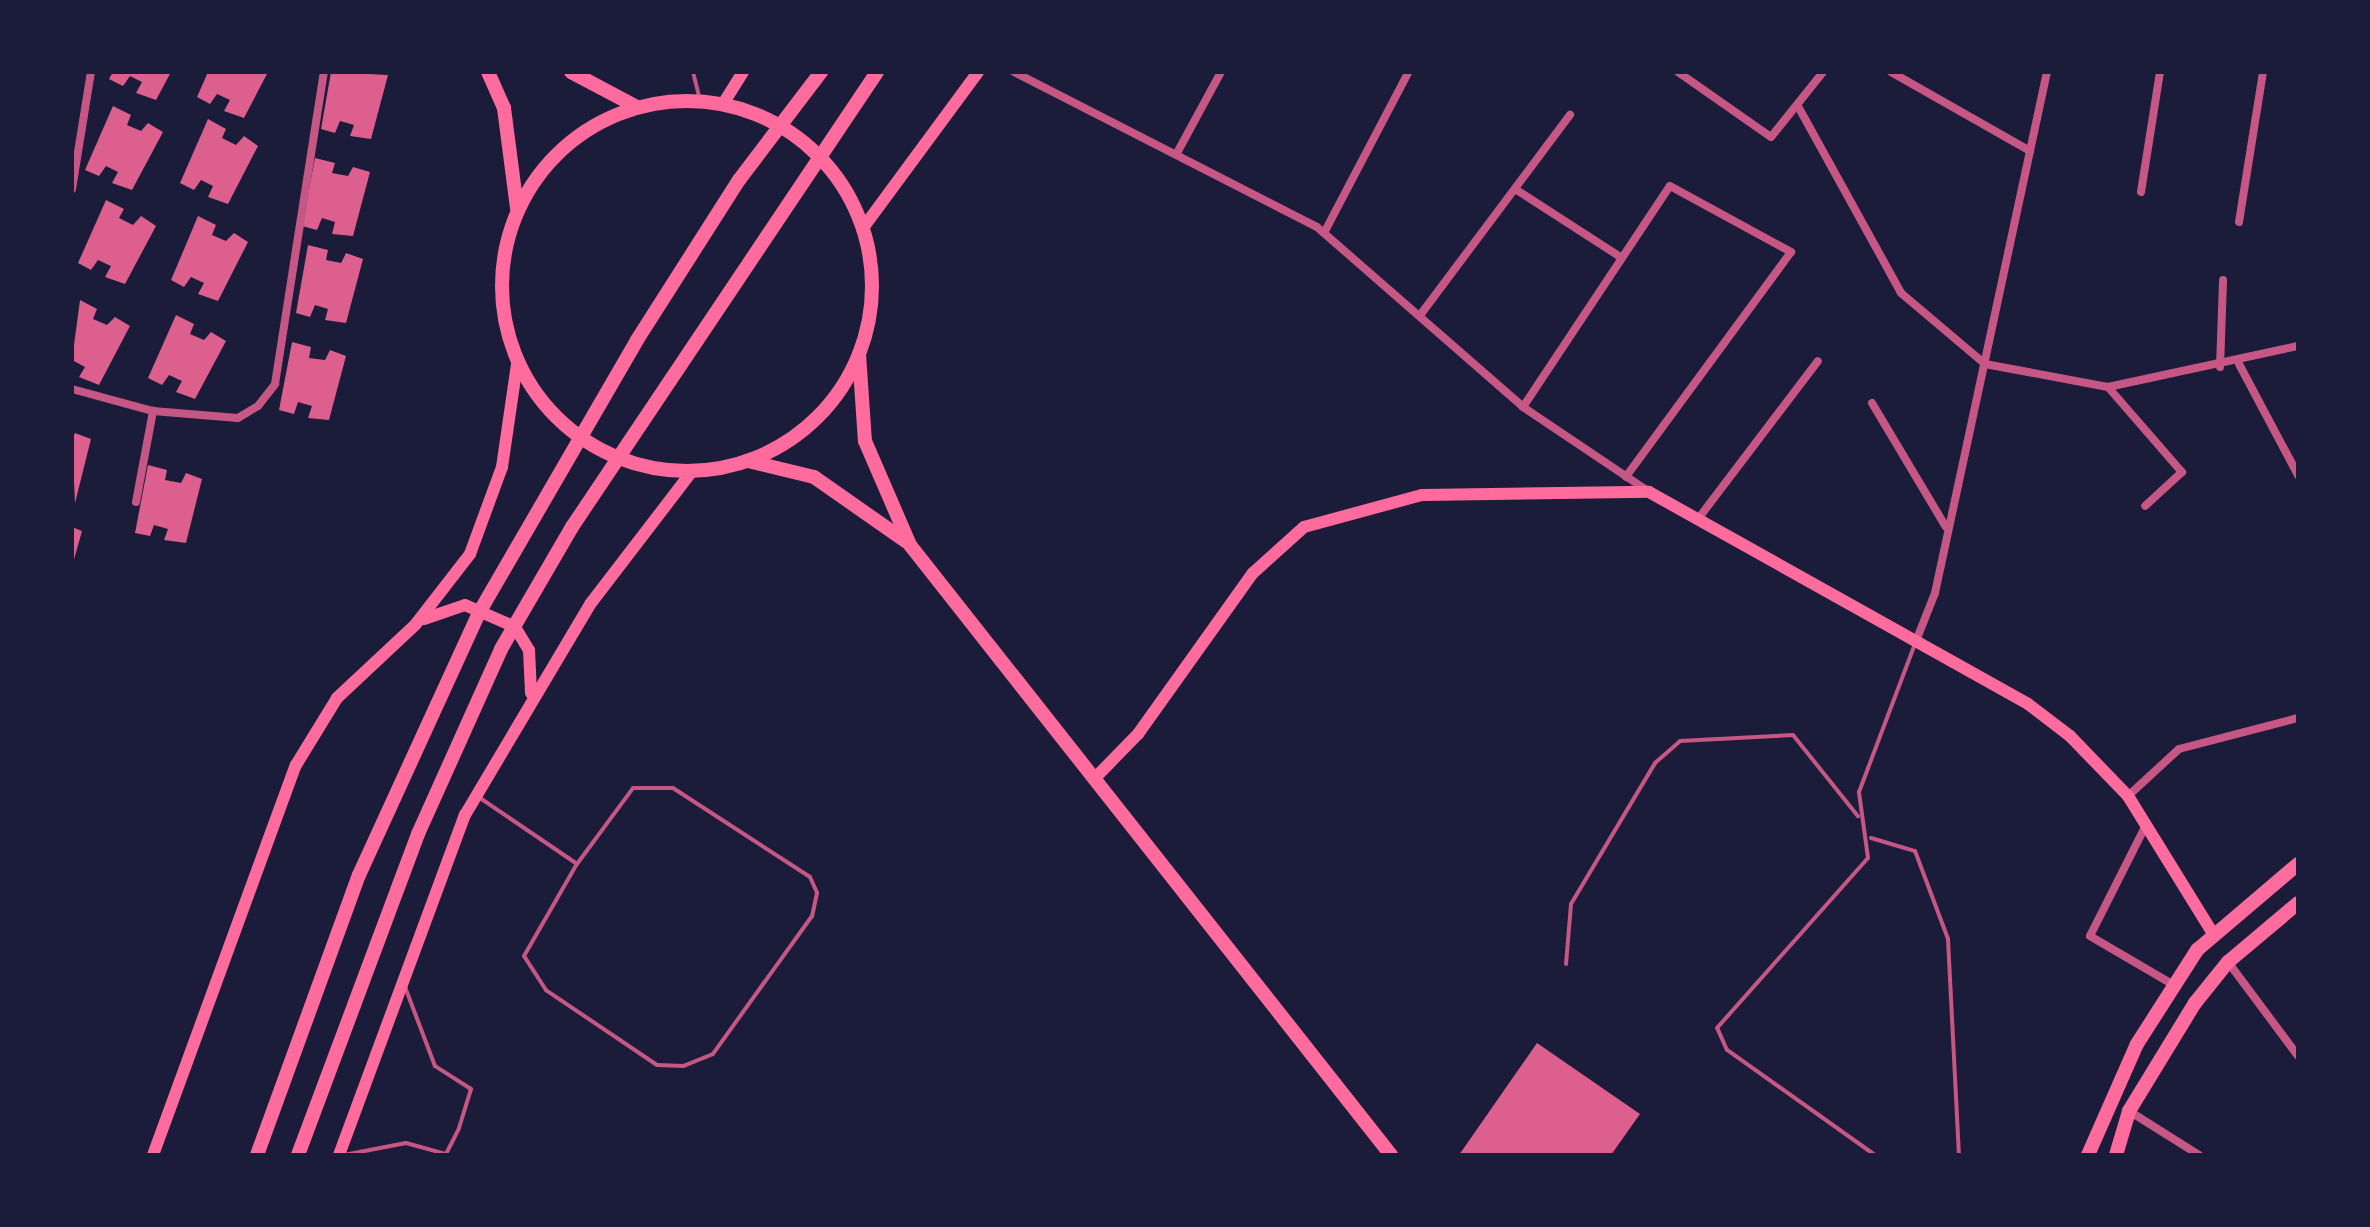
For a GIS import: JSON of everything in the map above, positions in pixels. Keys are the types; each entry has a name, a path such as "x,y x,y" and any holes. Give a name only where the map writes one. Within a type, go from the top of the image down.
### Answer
{"main road":[{"path":"488,72 504,108 517,208 500,290 517,364 547,410 621,460 690,474 748,461 812,423 859,354"},
{"path":"571,72 637,107"},
{"path":"723,104 743,72"},
{"path":"257,1155 304,1012 480,611 637,340 739,180 821,72"},
{"path":"298,1155 345,1022 501,649 572,527 877,72"},
{"path":"863,228 978,72"},
{"path":"517,208 545,166 579,134 637,107 700,100 723,104 801,139 841,182 863,228 872,283 859,354 865,441 910,545 1391,1155"},
{"path":"153,1155 296,765 337,698 415,625 470,554 502,467 517,364"},
{"path":"748,461 814,477 910,545"},
{"path":"340,1155 476,796 591,603 690,474"},
{"path":"1095,778 1138,734 1253,573 1304,527 1422,495 1649,492 2028,704 2080,744 2128,796 2212,932"},
{"path":"415,625 465,605 515,627 534,677 529,704"},
{"path":"2088,1155 2110,1098 2174,985 2212,932 2298,864"},
{"path":"2116,1155 2129,1111 2156,1059 2228,962 2298,903"}],"street":[{"path":"72,189 91,72"},
{"path":"72,389 153,411 238,418 275,384 324,72"},
{"path":"1014,72 1177,153 1324,233 1421,314 1523,407 1649,492"},
{"path":"1177,153 1221,72"},
{"path":"1678,72 1771,137 1799,108 1823,72"},
{"path":"1891,72 2030,151"},
{"path":"1916,641 1935,593 1946,528 1985,364 2047,72"},
{"path":"2141,192 2160,72"},
{"path":"2239,222 2263,72"},
{"path":"1324,233 1408,73"},
{"path":"1799,108 1901,293 1985,364 2108,387 2239,364 2296,349"},
{"path":"1421,314 1570,115"},
{"path":"1523,407 1670,186 1791,252 1626,477"},
{"path":"1515,189 1622,258"},
{"path":"2220,367 2223,280"},
{"path":"1698,519 1818,361"},
{"path":"2239,364 2298,475"},
{"path":"2108,387 2182,472 2145,506"},
{"path":"1872,403 1946,528"},
{"path":"136,502 153,411"},
{"path":"2128,796 2179,749 2298,718"},
{"path":"2146,825 2090,936 2174,985"},
{"path":"2228,962 2298,1056"},
{"path":"2129,1111 2199,1155"}],"lane":[{"path":"693,72 700,100"},
{"path":"1860,818 1859,792 1916,641"},
{"path":"1566,964 1571,904 1655,763 1680,741 1793,735 1860,818 1871,838 1868,858 1724,1019 1717,1038 1875,1155"},
{"path":"633,788 673,788 810,877 817,893 812,916 713,1054 684,1066 657,1065 546,990 524,956 577,864 633,788"},
{"path":"476,796 577,864"},
{"path":"1871,838 1915,851 1948,939 1959,1155"},
{"path":"340,1155 406,1143 446,1154 459,1128 471,1089 435,1066 403,982"}],"building":[{"path":"113,72 171,72 156,100 136,93 142,82 130,76 123,86 109,79"},
{"path":"208,72 268,72 244,118 224,111 230,100 217,94 210,104 197,97"},
{"path":"331,72 388,75 371,139 350,136 354,125 340,121 335,133 321,129"},
{"path":"113,106 131,115 127,125 141,131 148,123 163,132 132,190 112,183 118,172 106,166 99,176 85,170"},
{"path":"208,119 226,129 222,138 236,145 244,136 258,146 228,204 208,197 213,186 201,180 194,190 180,183"},
{"path":"315,158 335,163 332,173 348,176 353,167 370,172 353,236 332,234 335,222 322,218 317,230 302,226"},
{"path":"106,200 124,209 119,218 133,225 141,216 156,226 125,284 105,277 111,266 98,260 91,270 78,263"},
{"path":"198,216 216,225 212,235 226,241 234,233 248,242 218,301 198,294 204,283 191,277 184,287 171,280"},
{"path":"308,245 328,250 326,260 341,263 346,253 363,259 346,323 325,320 328,309 315,305 310,317 296,313"},
{"path":"80,300 97,309 93,319 107,325 115,317 130,326 99,385 79,377 85,367 72,360"},
{"path":"176,315 194,324 190,334 204,340 211,332 226,341 195,399 176,392 182,381 169,375 162,385 148,378"},
{"path":"292,342 311,347 309,358 325,360 330,350 346,356 329,420 308,418 312,406 298,402 294,414 279,410"},
{"path":"75,433 91,439 75,503 72,439"},
{"path":"148,465 167,470 165,480 181,483 186,473 202,479 186,543 164,540 168,529 154,525 150,536 135,533"},
{"path":"72,527 82,531 73,563 72,563"},
{"path":"1537,1043 1640,1114 1611,1155 1459,1155"}]}
